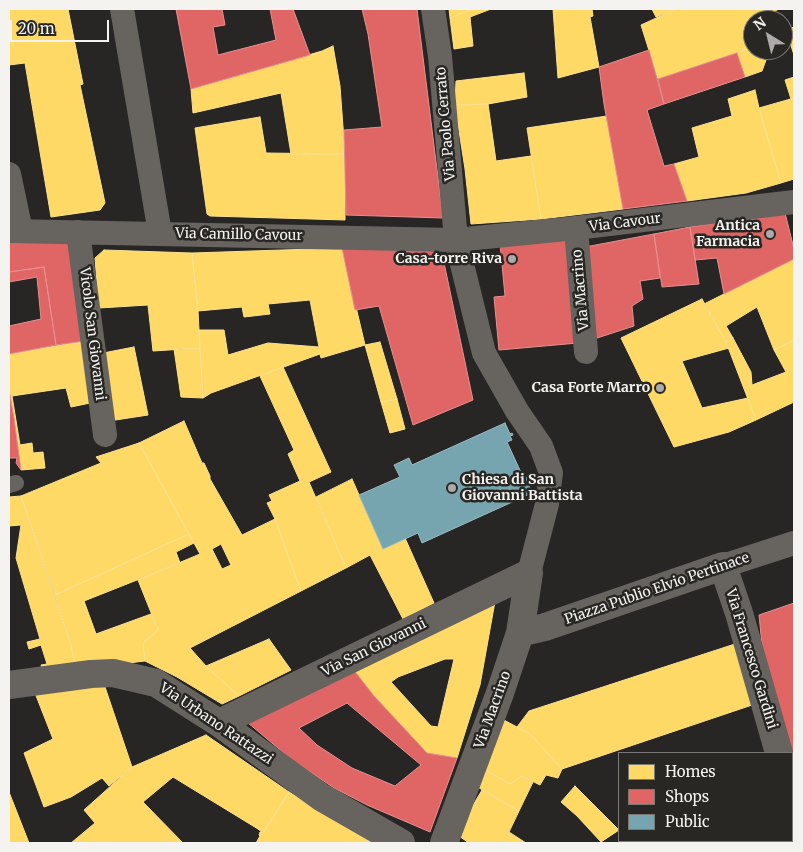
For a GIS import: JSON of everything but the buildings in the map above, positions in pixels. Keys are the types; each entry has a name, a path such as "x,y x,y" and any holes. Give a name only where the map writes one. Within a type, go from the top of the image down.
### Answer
{"street":[{"path":"122,9 160,233"},
{"name":"Via Paolo Cerrato","path":"432,9 440,56 456,240 484,353 517,411 541,446 551,472 547,504 529,573"},
{"path":"9,174 15,231"},
{"name":"Via Cavour","path":"456,240 793,208"},
{"name":"Via Macrino","path":"576,228 586,352"},
{"name":"Via Camillo Cavour","path":"15,231 456,240"},
{"name":"Vicolo San Giovanni","path":"78,232 105,435"},
{"name":"Piazza Publio Elvio Pertinace","path":"520,633 545,627 794,543"},
{"name":"Via Francesco Gardini","path":"723,566 739,613 779,752"},
{"name":"Via Macrino","path":"446,842 520,633 529,573"},
{"name":"Via San Giovanni","path":"219,723 529,573"},
{"name":"Via Urbano Rattazzi","path":"9,686 91,674 112,673 156,683 219,723 320,796 401,843"}],"place":[{"name":"Antica Farmacia","path":"770,234"},
{"name":"Casa-torre Riva","path":"512,259"},
{"name":"Casa Forte Marro","path":"660,388"},
{"name":"Chiesa di San Giovanni Battista","path":"452,488"}]}
